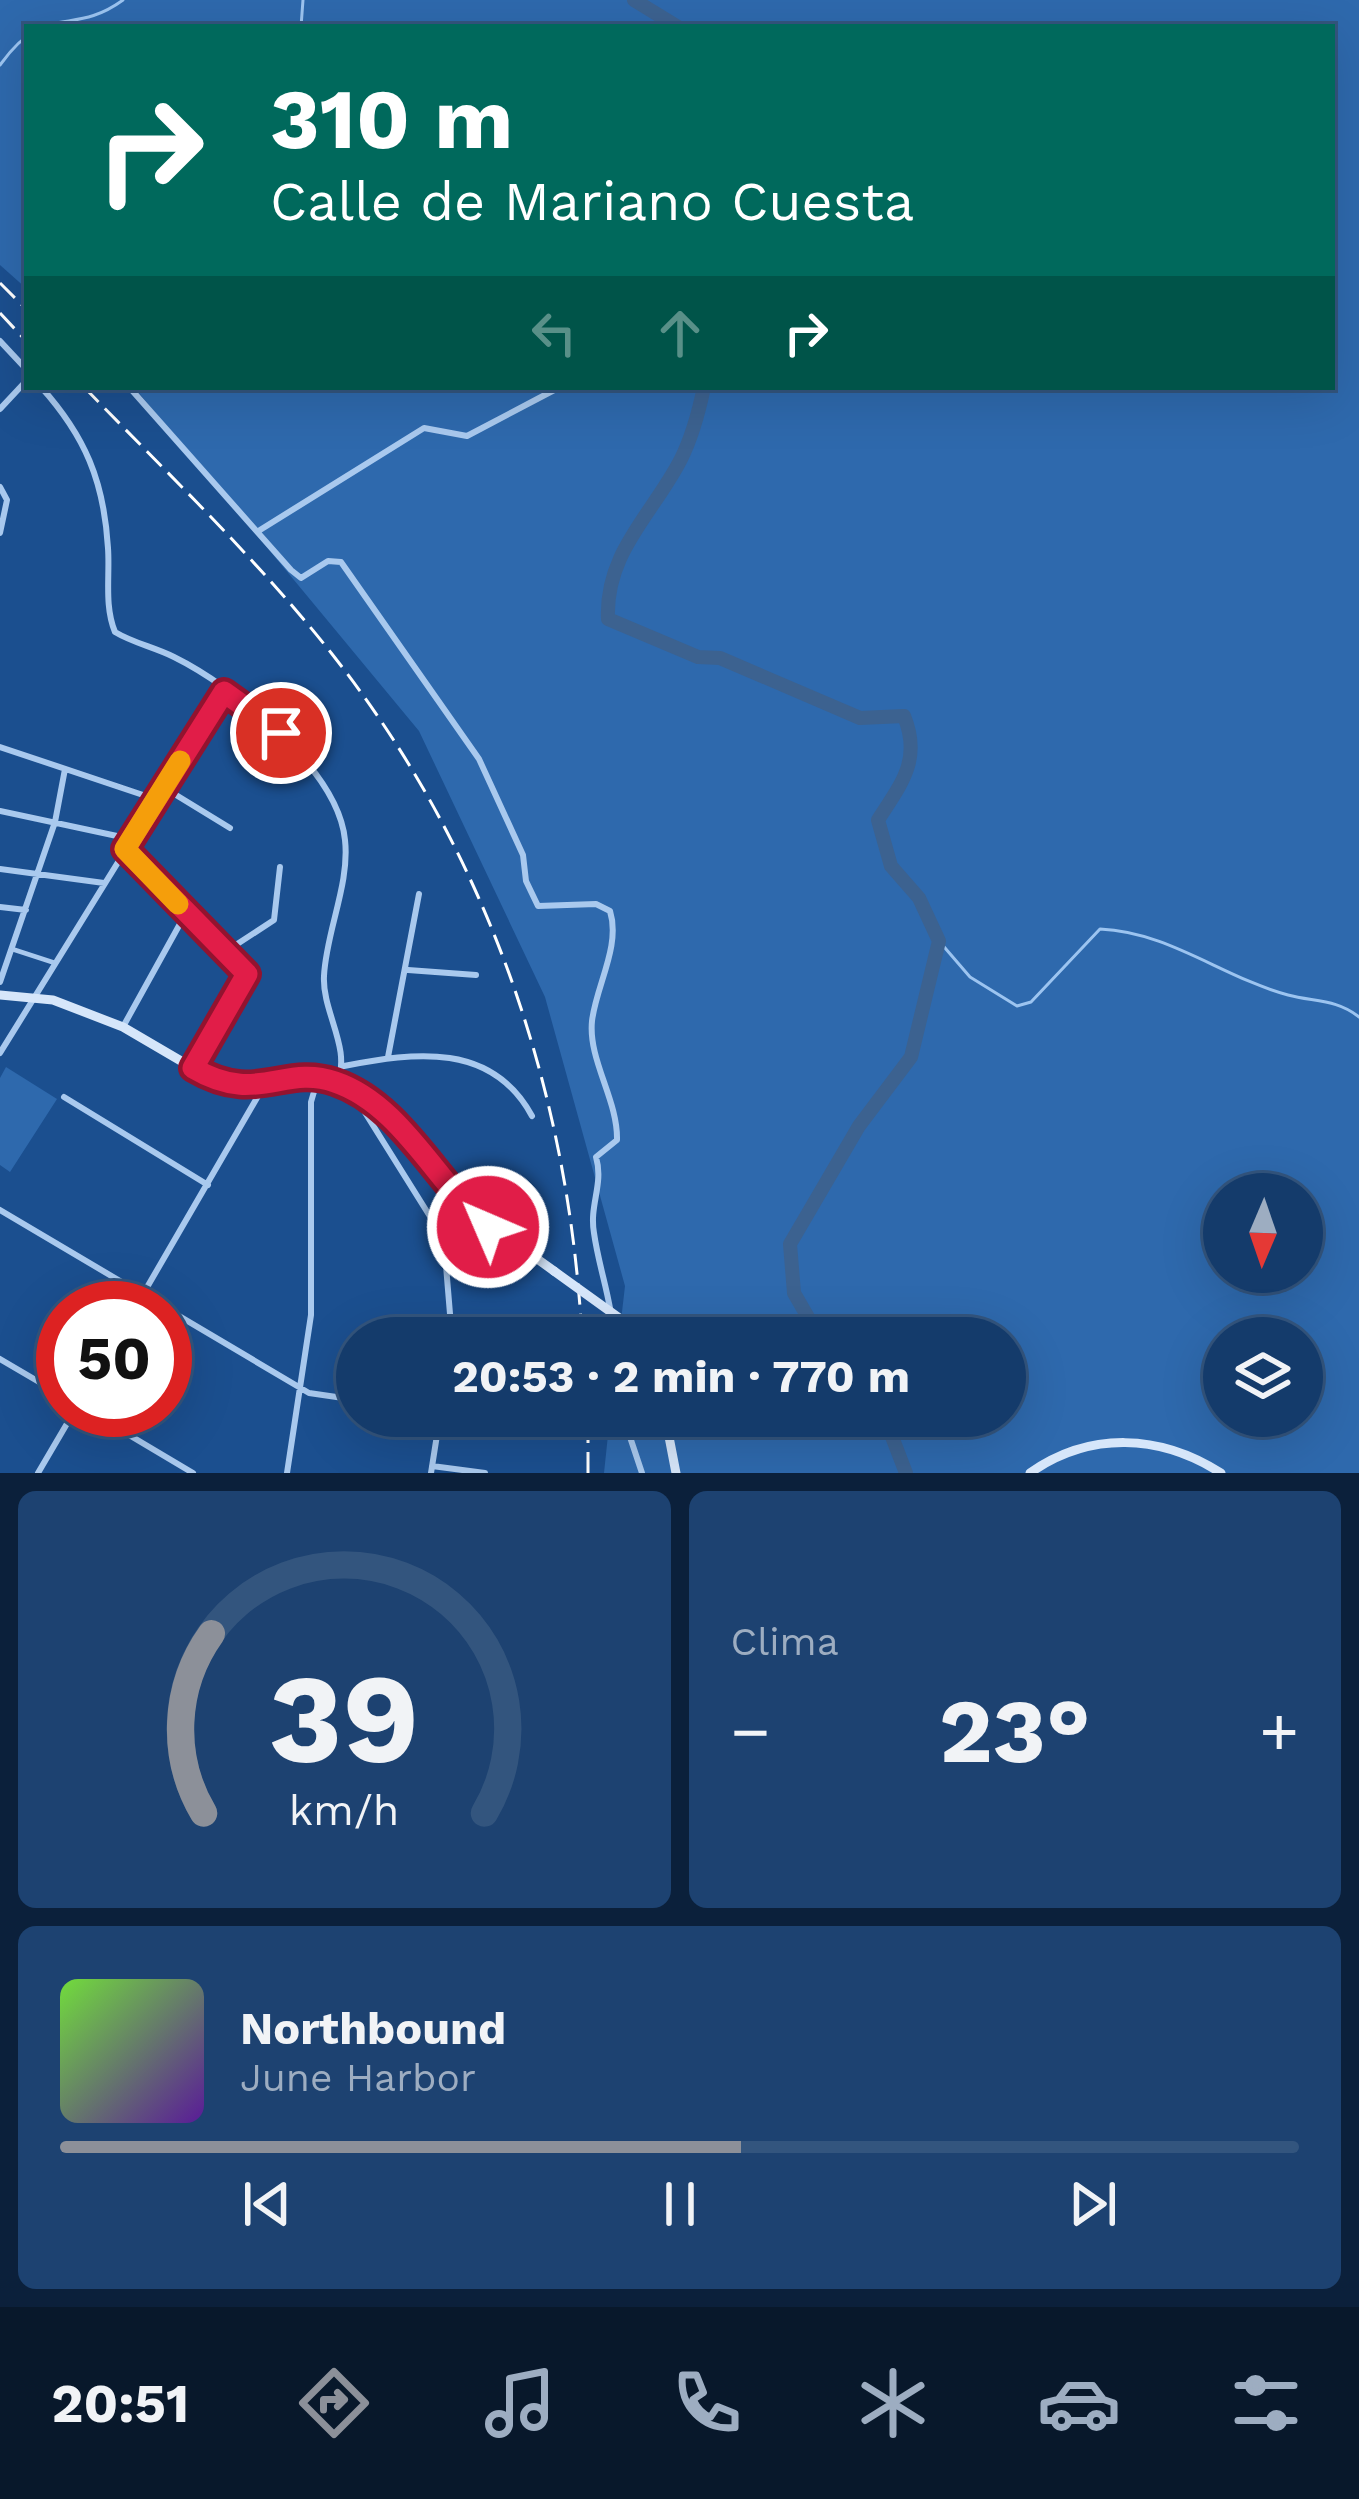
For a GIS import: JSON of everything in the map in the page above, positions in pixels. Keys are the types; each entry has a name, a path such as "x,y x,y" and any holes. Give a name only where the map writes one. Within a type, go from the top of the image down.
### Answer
{"main road":[{"path":"0,995 33,997 122,1028 232,1087 318,1078 337,1082 392,1122 458,1200 618,1317"},
{"path":"669,1437 676,1473"},
{"path":"1030,1473 1072,1450 1117,1442 1163,1446 1221,1473"}],"street":[{"path":"0,341 24,367"},
{"path":"0,409 24,383"},
{"path":"43,390 87,447 105,520 108,609 115,632 178,659 281,733 310,769 345,837 323,982 344,1066 337,1082"},
{"path":"132,390 301,578 328,561 341,562 479,759 524,855 526,881 538,906 596,904 610,911 613,937 591,1026 618,1117 617,1140 596,1156 602,1177 592,1217 612,1317"},
{"path":"260,530 424,428 467,436 554,390"},
{"path":"0,487 7,500 0,533"},
{"path":"0,1053 224,692"},
{"path":"0,747 155,800"},
{"path":"0,982 55,822 65,769"},
{"path":"163,788 230,828"},
{"path":"0,811 131,838"},
{"path":"125,849 247,974 193,1068"},
{"path":"225,952 274,920 280,867"},
{"path":"0,869 104,884"},
{"path":"388,1057 419,894"},
{"path":"0,907 26,910"},
{"path":"122,1028 186,913"},
{"path":"12,949 55,963"},
{"path":"408,970 476,975"},
{"path":"344,1066 428,1053 461,1058 507,1080 532,1116"},
{"path":"287,1473 311,1315 311,1102 318,1078"},
{"path":"151,1281 265,1084"},
{"path":"352,1091 441,1234"},
{"path":"64,1097 208,1184"},
{"path":"438,1175 450,1317"},
{"path":"441,1234 448,1202 458,1200"},
{"path":"0,1210 121,1281"},
{"path":"192,1323 302,1389 336,1396"},
{"path":"0,1359 36,1380"},
{"path":"38,1473 59,1437"},
{"path":"133,1437 193,1473"},
{"path":"437,1437 432,1469 485,1473"},
{"path":"630,1437 642,1473"}],"shaded area":[{"path":"0,0 1359,0 1359,1473 604,1473 608,1437 1026,1437 1026,1317 621,1317 625,1286 545,997 419,731 136,390 1335,390 1335,24 24,24 24,286 0,265"},
{"path":"6,1067 57,1099 10,1172 0,1165 0,1078"}],"waterway":[{"path":"55,24 105,11 123,0"},
{"path":"301,24 303,0"},
{"path":"634,0 673,24"},
{"path":"0,65 24,39"},
{"path":"703,390 681,459 622,553 609,595 608,619 698,657 720,658 860,718 904,716 910,759 878,820 891,866 919,898 939,941 911,1057 859,1126 790,1244 794,1293 808,1317"},
{"path":"939,941 970,977 1017,1006 1031,1002 1100,929 1149,938 1264,987 1334,1004 1359,1017"},
{"path":"892,1437 906,1473"}],"railway":[{"path":"0,283 24,307"},
{"path":"0,313 24,339"},
{"path":"87,390 303,619 387,730 435,809 476,891 538,1065 559,1154 580,1317"},
{"path":"588,1437 588,1473"}],"slow traffic":[{"path":"178,904 125,849 180,761"}],"route":[{"path":"281,733 224,692 125,849 247,974 193,1068 232,1087 318,1078 337,1082 392,1122 458,1200 488,1227"}]}
